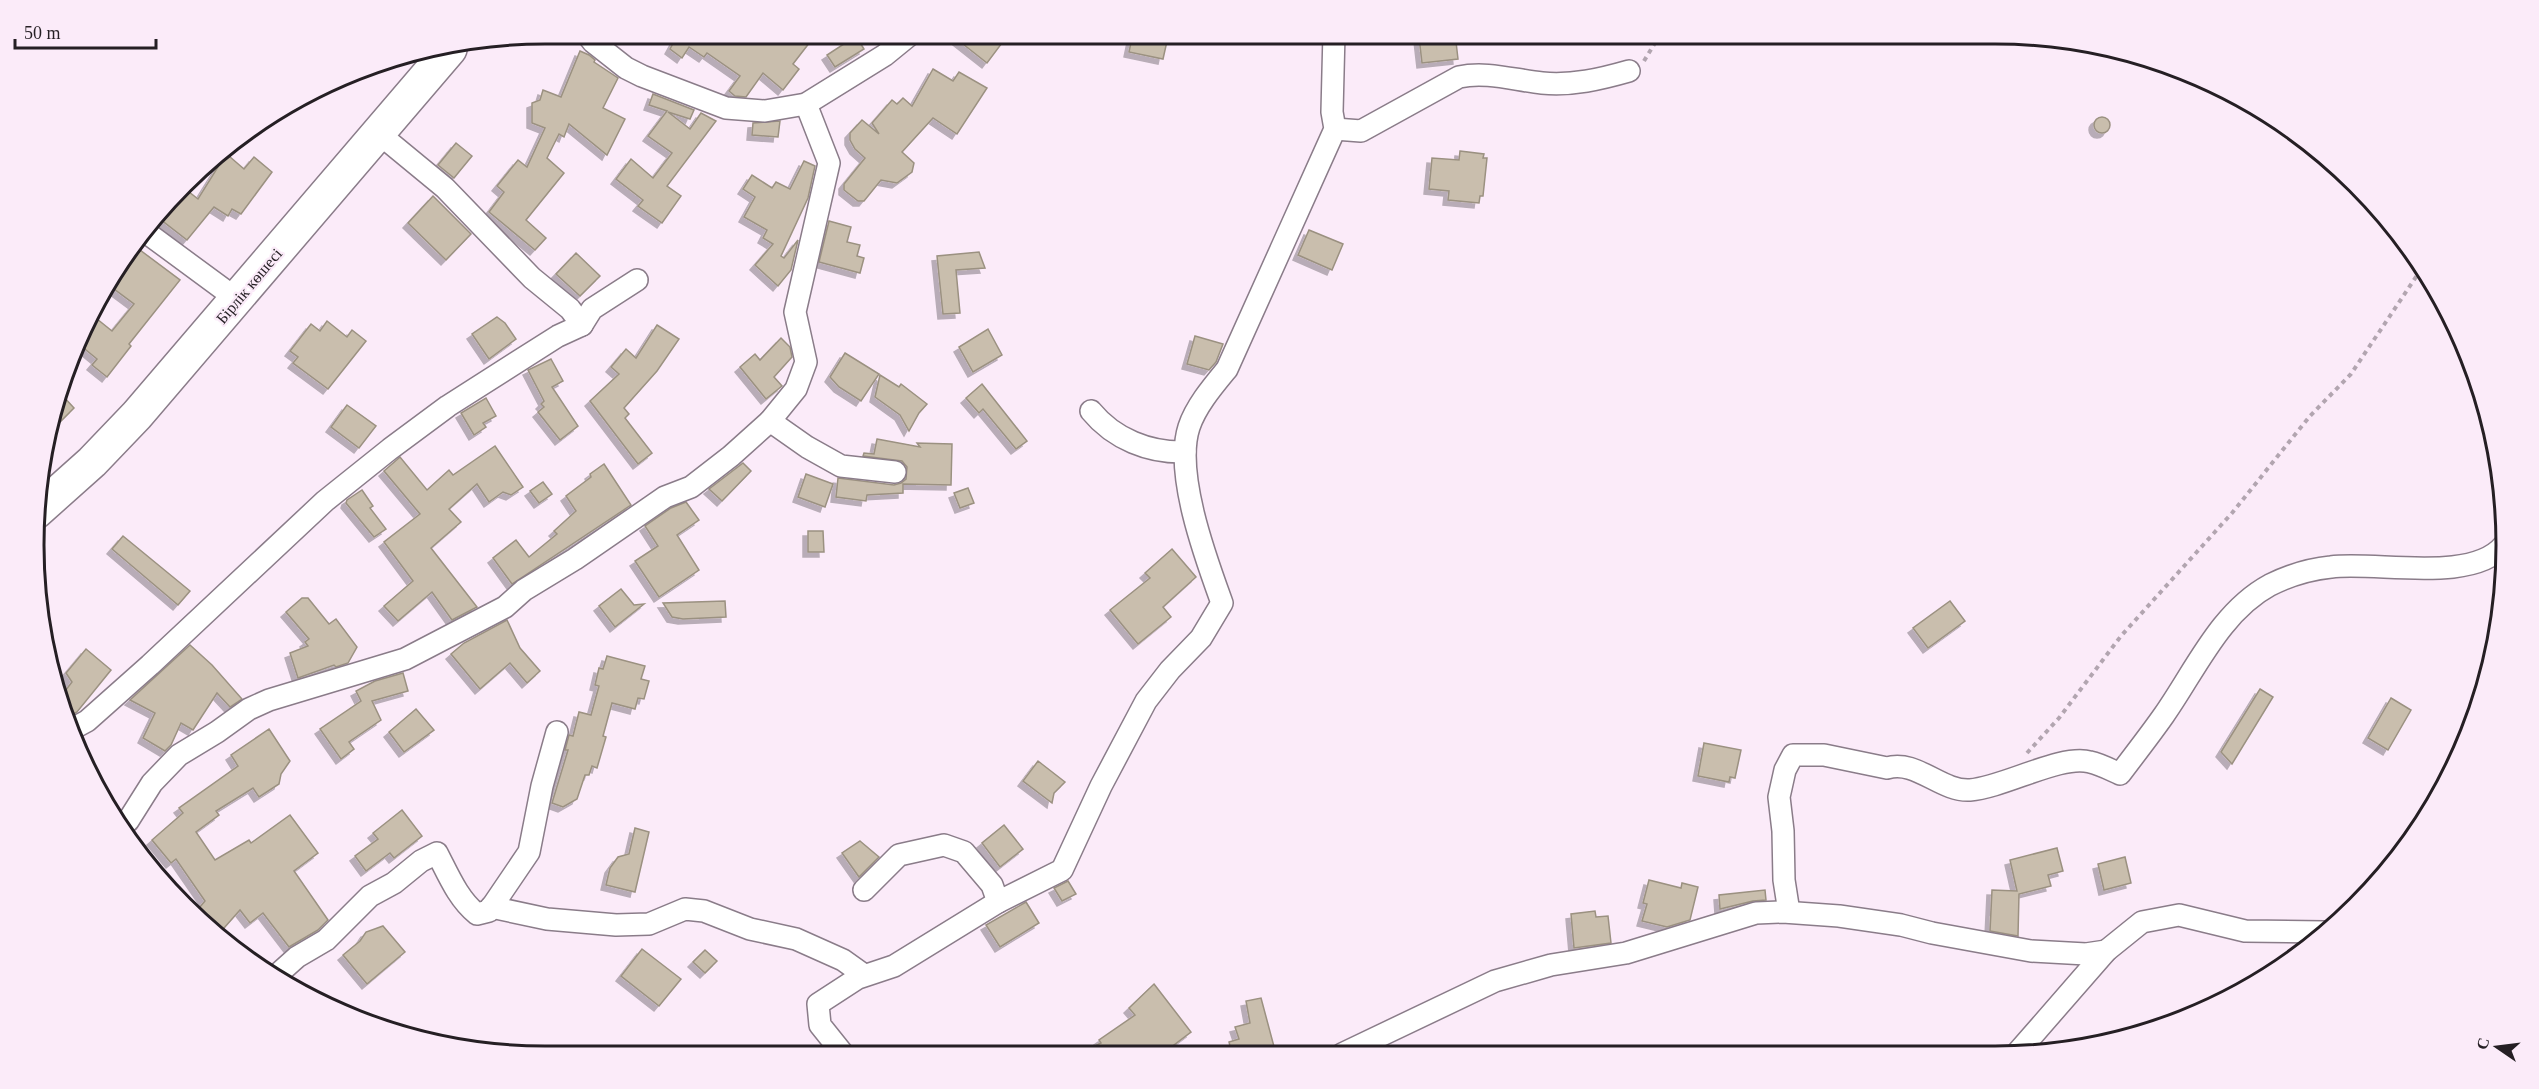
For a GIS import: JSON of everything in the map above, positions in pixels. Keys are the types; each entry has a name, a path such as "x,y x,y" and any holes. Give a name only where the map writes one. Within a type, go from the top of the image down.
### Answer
{"main road":[{"name":"Бірлік көшесі","path":"46,503 107,446 238,300 377,132 446,53"}],"street":[{"path":"596,44 626,68 726,108 765,111 807,104 898,44"},
{"path":"837,1046 820,1024 818,1004 864,975 894,966 998,902 1062,870 1101,786 1146,701 1170,670 1201,638 1222,603 1202,549 1186,472 1185,452 1188,428 1213,386 1227,369 1335,129 1332,112 1334,44"},
{"path":"1335,129 1361,131 1459,77 1474,74 1544,83 1574,83 1629,71"},
{"path":"128,821 152,783 179,755 249,709 269,700 405,659 505,607 524,590 575,559 665,497 692,487 770,421 796,389 806,362 795,312 829,163 807,104"},
{"path":"377,132 445,188 532,279 570,309 582,325"},
{"path":"151,236 238,300"},
{"path":"78,726 87,721 150,665 325,501 390,449 448,406 558,336 582,325 592,309 638,280"},
{"path":"1091,411 1101,424 1122,438 1167,452 1185,452"},
{"path":"770,421 807,447 841,466 895,472"},
{"path":"1789,912 1784,880 1783,831 1779,797 1785,770 1793,755 1824,755 1887,768 1895,765 1926,774 1947,787 1968,790 2004,783 2050,766 2089,761 2120,774 2164,715 2220,630 2242,606 2269,586 2296,575 2332,566 2423,569 2479,561 2496,550"},
{"path":"282,971 297,957 326,940 370,896 394,883 421,861 437,853 451,882 469,907 477,914 489,911 529,852 542,786 557,732"},
{"path":"864,890 899,855 944,845 964,852 992,885 998,902"},
{"path":"492,907 547,919 616,925 649,924 685,909 704,911 750,929 796,939 843,960 864,975"},
{"path":"1359,1046 1495,981 1522,972 1586,958 1626,953 1756,913 1789,912 1839,916 1901,925 2031,951 2086,954 2106,951"},
{"path":"2025,1044 2106,951 2142,922 2179,915 2245,931 2312,932"}],"path":[{"path":"1629,71 1643,62 1654,44"},
{"path":"2004,783 2059,718 2121,636 2232,513 2310,416 2351,374 2417,276"}],"building":[{"path":"673,44 808,44 793,64 799,69 783,90 763,73 746,97 735,96 729,91 740,76 707,53 704,57 689,47 682,58 670,49"},
{"path":"844,44 861,44 864,49 835,67 827,55"},
{"path":"963,44 1001,44 987,63"},
{"path":"1131,44 1166,44 1163,59 1129,52"},
{"path":"1420,44 1456,44 1458,59 1422,63"},
{"path":"580,51 589,55 595,60 594,62 618,78 603,108 625,119 607,155 569,124 564,137 559,134 547,158 564,173 526,220 546,238 535,250 489,212 504,192 497,186 518,160 527,167 545,128 532,123 532,103 540,100 543,90 561,97"},
{"path":"933,69 953,81 959,72 987,88 957,134 933,118 902,152 914,163 912,172 897,183 881,180 864,201 858,201 844,190 844,184 865,158 855,149 850,140 850,133 862,120 879,134 872,123 892,100 897,104 903,98 912,106"},
{"path":"653,94 694,110 690,119 668,112 690,129 701,113 716,121 667,186 681,196 662,223 638,206 643,200 616,179 631,159 653,178 672,153 648,136 667,111 649,105"},
{"path":"2102,117 2108,119 2110,125 2108,131 2102,133 2096,131 2094,125 2096,119"},
{"path":"780,121 778,137 752,135 753,123"},
{"path":"456,143 472,156 454,178 438,165"},
{"path":"1460,151 1484,154 1483,158 1487,158 1483,196 1480,196 1479,203 1448,200 1449,191 1429,189 1432,158 1459,160"},
{"path":"229,156 244,169 254,157 272,172 241,214 232,209 228,216 214,207 187,240 162,221 188,192 198,199 218,167"},
{"path":"804,161 815,166 808,198 781,256 784,258 798,240 791,270 778,286 755,265 773,244 763,238 767,230 744,217 755,197 743,189 752,175 772,188 776,182 790,189"},
{"path":"433,196 471,234 446,260 408,223"},
{"path":"829,221 851,227 847,242 860,245 857,256 864,258 860,273 819,262"},
{"path":"1309,230 1343,244 1332,270 1298,255"},
{"path":"140,250 180,280 129,344 131,346 107,377 92,365 97,359 84,348 97,319 112,331 134,304 114,289"},
{"path":"979,252 985,268 956,270 960,313 943,314 937,256"},
{"path":"576,253 600,276 580,296 556,274"},
{"path":"497,317 505,323 516,339 489,359 472,334"},
{"path":"327,321 347,337 352,330 366,341 328,389 293,363 298,357 290,351 311,324 320,331"},
{"path":"657,325 679,339 657,371 624,408 629,414 625,418 652,453 638,464 590,401 619,374 611,367 626,349 636,358"},
{"path":"988,329 1002,355 973,372 959,347"},
{"path":"1195,336 1223,344 1216,362 1209,370 1187,364"},
{"path":"781,338 790,347 792,357 774,377 782,386 766,399 740,367 755,354 760,360"},
{"path":"845,353 879,374 861,401 839,387 830,377"},
{"path":"551,359 563,381 552,387 578,426 560,440 538,412 544,407 541,404 544,401 528,370"},
{"path":"880,375 899,387 901,384 927,404 909,431 900,415 875,397"},
{"path":"982,384 1027,441 1016,449 983,409 979,413 966,398"},
{"path":"486,398 496,416 483,423 486,427 474,435 461,413"},
{"path":"66,399 74,408 59,423"},
{"path":"347,405 376,426 359,448 331,427"},
{"path":"877,439 920,447 917,443 952,444 951,485 903,484 903,493 867,495 866,501 836,497 838,478 894,485 906,479 907,467 902,461 863,456 864,453 874,454"},
{"path":"495,446 523,487 511,495 503,492 489,502 477,484 449,509 461,522 431,548 477,607 452,620 432,592 398,621 384,606 413,581 384,542 420,514 384,471 400,457 427,490 449,470 453,475"},
{"path":"743,463 751,471 722,501 709,489"},
{"path":"604,464 631,505 512,584 493,558 516,540 529,557 557,534 554,531 576,511 566,496"},
{"path":"806,474 833,484 825,507 798,497"},
{"path":"543,482 552,494 539,503 530,491"},
{"path":"968,488 974,503 960,508 954,493"},
{"path":"362,490 373,506 370,508 386,529 374,537 346,503"},
{"path":"686,502 699,520 677,535 699,570 659,597 635,561 658,546 645,526 671,508"},
{"path":"808,531 823,531 824,552 808,552"},
{"path":"123,536 190,591 178,605 112,549"},
{"path":"1172,549 1196,577 1163,607 1171,617 1138,644 1110,610 1150,578 1145,573"},
{"path":"621,589 634,605 644,604 615,627 599,606"},
{"path":"302,598 308,598 329,624 336,619 357,647 348,663 336,667 334,665 298,678 290,653 308,646 305,642 309,639 286,612"},
{"path":"725,601 726,617 683,619 672,617 663,603"},
{"path":"1950,601 1965,621 1928,648 1913,628"},
{"path":"507,620 520,648 540,671 527,683 510,663 480,689 451,654 464,643"},
{"path":"190,645 212,665 242,699 230,707 217,693 193,730 181,723 171,745 165,751 143,738 155,713 130,700"},
{"path":"86,649 111,670 73,714 66,690 72,682 66,673"},
{"path":"607,656 645,666 641,679 649,681 644,699 638,698 635,709 612,703 597,768 592,766 589,775 585,775 577,799 563,807 552,803 568,750 565,750 569,735 573,736 579,712 591,715 599,686 595,685 599,668 603,669"},
{"path":"403,673 408,691 372,701 381,720 349,742 354,749 341,759 320,729 361,701 356,691 375,681"},
{"path":"2260,689 2273,697 2232,764 2221,752"},
{"path":"2391,698 2411,710 2388,750 2368,738"},
{"path":"416,709 434,730 404,752 389,732"},
{"path":"269,729 290,761 281,774 279,784 259,797 253,788 216,811 219,815 196,832 215,860 249,840 251,843 290,815 318,853 294,871 328,920 318,930 289,947 263,913 250,923 240,910 223,929 199,908 205,901 176,859 171,863 152,840 183,813 179,808 238,766 231,755"},
{"path":"1704,743 1741,750 1735,778 1730,777 1729,782 1698,776"},
{"path":"1038,761 1065,782 1054,793 1052,803 1023,781"},
{"path":"402,810 422,836 394,858 390,853 366,871 355,856 378,839 373,833"},
{"path":"1004,825 1023,849 1000,867 982,843"},
{"path":"635,828 649,832 635,892 606,885 610,868 618,857 629,854"},
{"path":"860,841 879,857 859,877 842,853"},
{"path":"2057,848 2063,871 2048,875 2051,886 2019,894 2018,936 1990,931 1992,890 2017,891 2010,860"},
{"path":"2125,857 2131,883 2104,890 2098,864"},
{"path":"1649,880 1681,888 1682,883 1698,887 1690,920 1667,927 1642,921 1647,904 1643,903"},
{"path":"1068,881 1076,894 1062,901 1054,888"},
{"path":"1765,890 1766,900 1720,909 1719,895"},
{"path":"1026,902 1039,923 1000,947 986,925"},
{"path":"1595,911 1596,917 1608,916 1611,943 1574,948 1571,914"},
{"path":"383,926 405,952 367,984 343,955 360,941 366,932"},
{"path":"642,949 681,979 659,1006 621,976"},
{"path":"705,950 717,961 705,973 693,962"},
{"path":"1154,984 1191,1032 1173,1046 1095,1046 1101,1043 1099,1040 1135,1015 1129,1008"},
{"path":"1261,998 1274,1046 1230,1046 1229,1042 1239,1039 1235,1027 1250,1023 1246,1001"}]}
